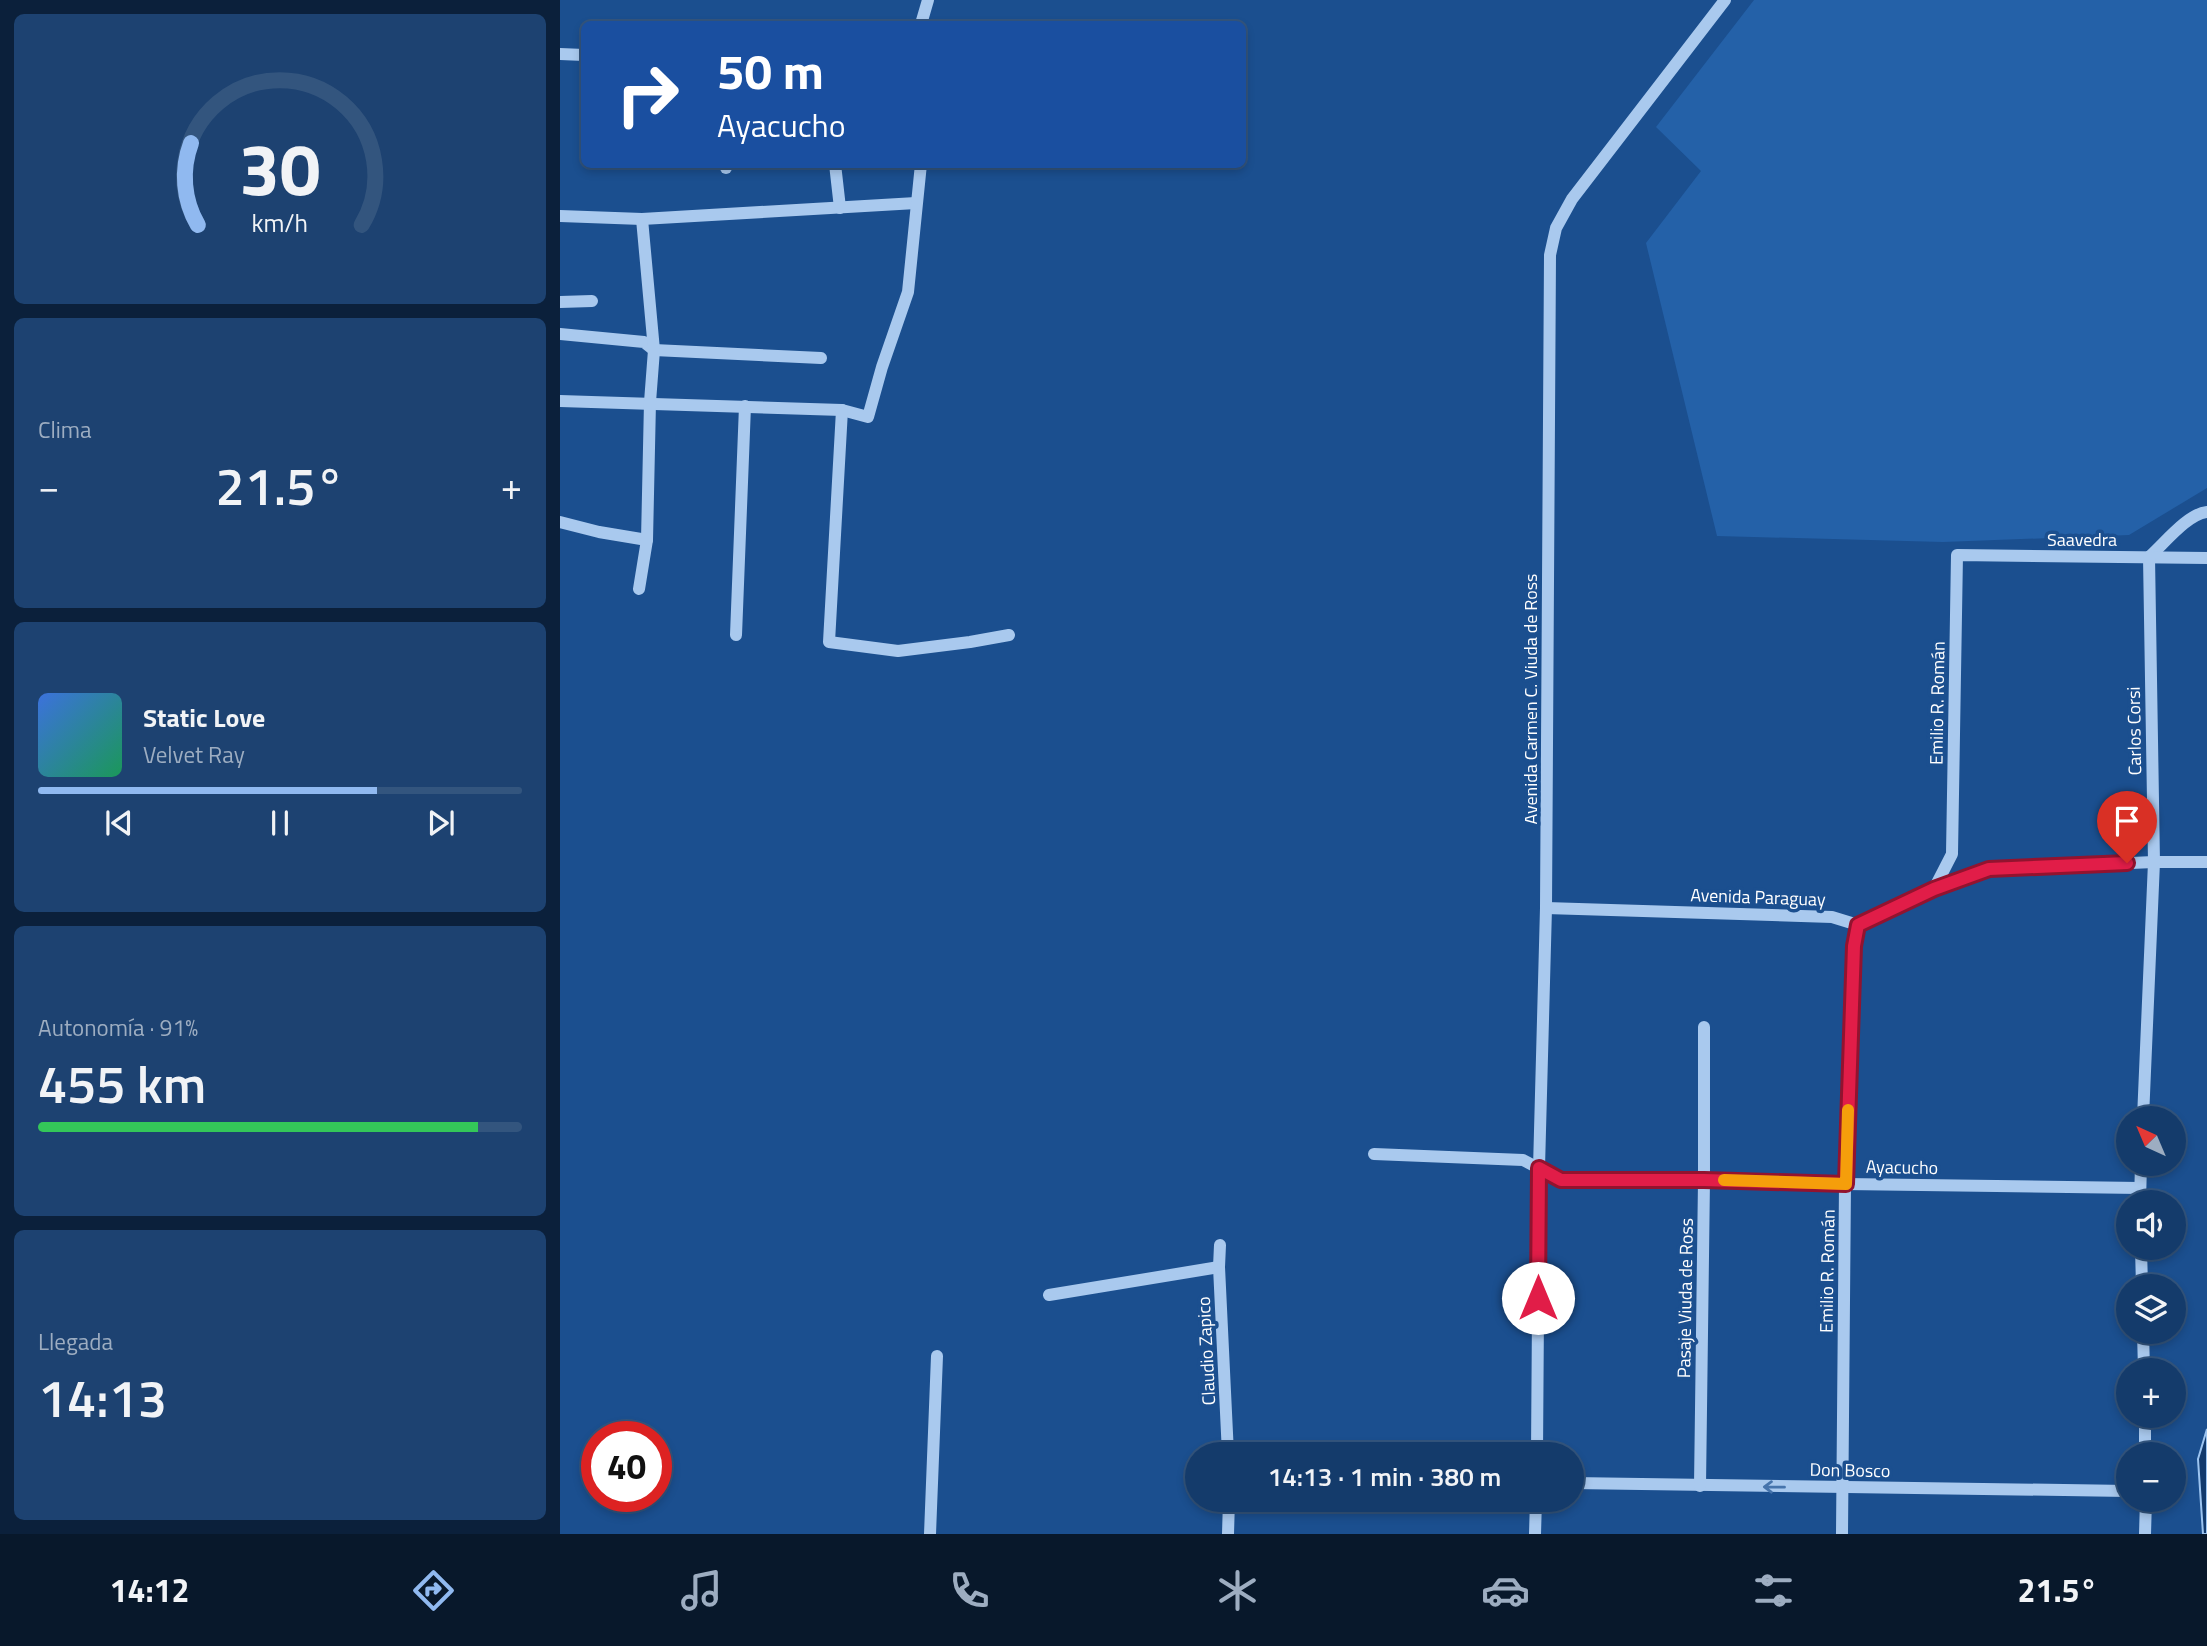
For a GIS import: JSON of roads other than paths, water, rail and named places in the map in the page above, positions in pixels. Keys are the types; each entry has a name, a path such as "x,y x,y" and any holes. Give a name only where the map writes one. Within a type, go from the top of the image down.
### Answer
{"street":[{"path":"922,21 928,0"},
{"name":"Avenida Carmen C. Viuda de Ross","path":"1537,1442 1539,1168 1546,908 1550,255 1556,228 1572,199 1725,0"},
{"path":"560,54 581,55"},
{"path":"835,168 840,208"},
{"path":"560,401 842,410 868,417 881,367 908,292 920,168"},
{"path":"560,216 642,219 916,203"},
{"path":"639,589 647,540 654,350 642,219"},
{"path":"560,302 592,301"},
{"path":"560,334 644,342 654,350 821,358"},
{"path":"736,635 745,406"},
{"path":"842,410 829,642 898,651 1009,635"},
{"path":"2149,557 2182,525 2207,512"},
{"path":"560,522 647,540"},
{"name":"Saavedra","path":"1957,555 2207,558"},
{"name":"Emilio R. Román","path":"1934,889 1952,854 1957,555"},
{"name":"Carlos Corsi","path":"2144,1106 2154,862 2149,557"},
{"path":"1858,925 1934,889 1989,869 2207,862"},
{"name":"Avenida Paraguay","path":"1546,908 1832,917 1858,925"},
{"name":"Emilio R. Román","path":"1842,1534 1846,1184 1854,946 1858,925"},
{"name":"Pasaje Viuda de Ross","path":"1700,1486 1704,1027"},
{"name":"Ayacucho","path":"1374,1154 1523,1160 1561,1180 2140,1188"},
{"path":"2140,1176 2140,1188"},
{"name":"Claudio Zapico","path":"1220,1245 1227,1442"},
{"path":"1049,1295 1219,1268"},
{"path":"930,1534 937,1356"},
{"name":"Don Bosco","path":"1584,1483 2116,1491"},
{"path":"1228,1534 1229,1512"},
{"path":"1535,1534 1536,1512"},
{"path":"2145,1534 2146,1512"}]}
